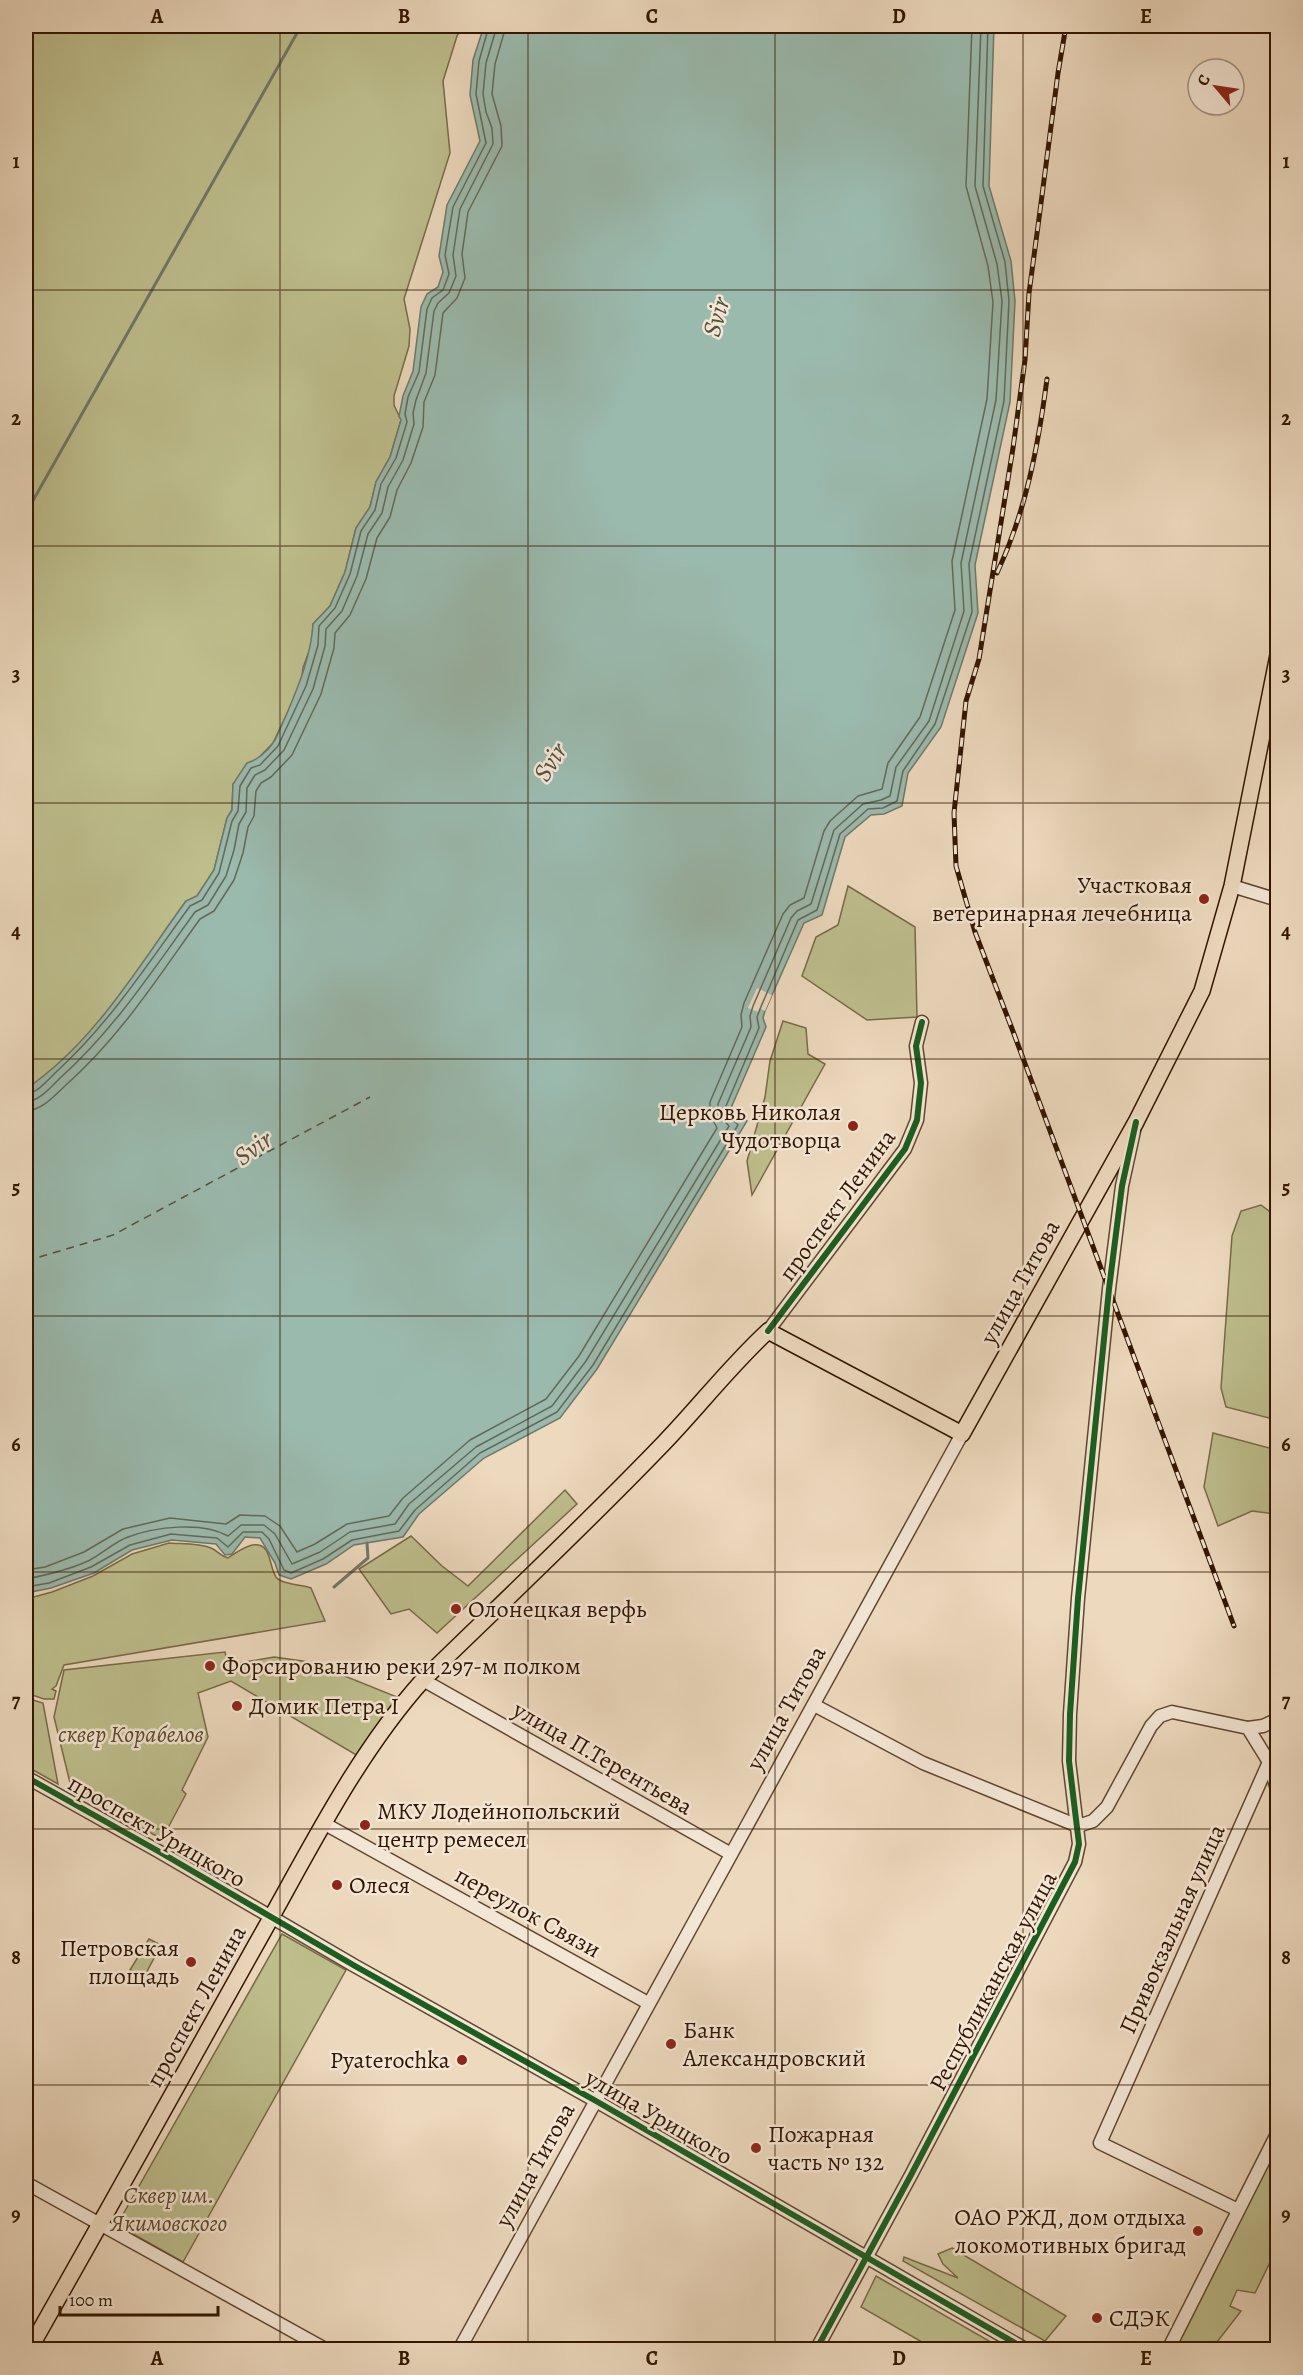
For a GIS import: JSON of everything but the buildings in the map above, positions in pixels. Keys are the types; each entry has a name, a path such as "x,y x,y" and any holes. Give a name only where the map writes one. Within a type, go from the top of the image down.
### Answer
{"main road":[{"name":"улица Титова","path":"962,1434 1136,1122 1202,991 1232,886 1278,655"},
{"path":"768,1330 962,1434"},
{"name":"проспект Ленина","path":"29,2349 360,1763 423,1680 603,1505 768,1330"}],"street":[{"path":"1232,886 1278,900"},
{"name":"проспект Ленина","path":"768,1330 905,1149 917,1119 921,1083 916,1046 922,1022"},
{"name":"Республиканская улица","path":"816,2349 1075,1862 1079,1844 1078,1826 1069,1761 1078,1598 1122,1186 1136,1122"},
{"name":"улица Титова","path":"459,2349 962,1434"},
{"name":"улица П.Терентьева","path":"423,1680 731,1854"},
{"path":"814,1705 922,1763 1078,1826 1093,1821 1107,1807 1151,1726 1160,1716 1172,1712 1248,1728 1263,1726 1278,1719"},
{"path":"1248,1728 1269,1762 1278,1793"},
{"name":"Привокзальная улица","path":"1238,2210 1100,2143 1269,1762"},
{"name":"проспект Урицкого","path":"26,1777 271,1917"},
{"name":"переулок Связи","path":"325,1824 648,2003"},
{"name":"улица Урицкого","path":"271,1917 1027,2349"},
{"path":"1168,2349 1278,2132"},
{"path":"26,2183 327,2349"}],"green space":[{"path":"26,26 463,26 457,36 443,81 450,153 404,299 410,329 409,346 394,396 394,405 401,420 390,457 376,482 370,507 356,528 345,572 330,606 313,624 312,643 303,668 301,684 273,743 233,784 232,810 227,818 214,870 197,896 186,901 114,1002 94,1026 51,1070 26,1089"},
{"path":"848,886 915,927 917,1017 867,1020 802,976 816,937 838,925"},
{"path":"783,1021 806,1028 808,1054 825,1064 752,1195 747,1161 765,1097 770,1061"},
{"path":"1261,1205 1277,1217 1277,1420 1226,1407 1221,1388 1232,1236 1241,1211"},
{"path":"1213,1433 1277,1450 1277,1514 1252,1511 1218,1526 1204,1487"},
{"path":"565,1490 577,1504 437,1633 409,1609 391,1614 359,1569 411,1536 442,1566 468,1586"},
{"path":"169,1543 206,1546 228,1558 252,1545 262,1546 268,1553 274,1574 279,1580 311,1588 325,1621 64,1665 56,1686 52,1689 56,1691 54,1699 44,1699 26,1693 26,1599 52,1592 93,1576 132,1554"},
{"name":"сквер Корабелов","path":"225,1652 228,1665 274,1657 310,1662 397,1697 358,1756 231,1681 198,1693 208,1737 182,1790 186,1794 162,1839 72,1791 54,1717 64,1670"},
{"path":"26,1698 43,1703 58,1784 26,1766"},
{"name":"Сквер им. Якимовского","path":"282,1934 346,1970 183,2262 117,2225"},
{"path":"149,1939 161,1945 144,1977 130,1970"},
{"path":"1277,2132 1277,2248 1255,2293 1237,2290 1230,2306 1241,2311 1217,2342 1189,2346 1173,2339"},
{"path":"952,2248 1066,2316 1045,2341 903,2261 904,2257 958,2278 943,2264 938,2254"},
{"path":"876,2276 1003,2349 934,2349 861,2307"}],"water":[{"name":"Svir","path":"484,26 994,26 989,186 1011,261 1015,301 1010,402 975,565 978,613 941,727 908,773 902,806 884,814 871,815 845,837 822,915 804,923 765,1011 763,1018 766,1027 731,1108 747,1121 597,1369 560,1418 484,1458 419,1514 403,1537 354,1545 326,1564 291,1579 279,1575 275,1563 260,1538 245,1537 232,1554 225,1555 216,1544 172,1540 132,1550 94,1573 51,1588 26,1593 26,1089 51,1070 94,1026 114,1002 186,901 197,896 214,870 227,818 232,810 233,784 247,763 258,758 271,746 285,718 307,660 313,624 330,606 345,572 356,528 370,507 376,482 390,457 401,420 399,416 403,396 413,371 421,307 427,294 438,287 443,272 439,256 447,205 480,141 470,95 473,60"}],"pier":[{"path":"757,988 772,995 765,1011 760,1008 758,1012 748,1008"}],"waterway":[{"path":"26,513 301,26"},
{"path":"334,1587 368,1558 367,1543"}],"ferry route":[{"path":"26,1261 113,1235 370,1097"}],"railway":[{"path":"1066,26 1029,293 1025,360 1013,448 979,659 966,701 954,813 956,866 975,932 1234,1626"},
{"path":"997,573 1016,526 1030,478 1047,379"}],"cycle path":[{"path":"768,1331 905,1149 917,1120 921,1083 916,1046 922,1022"},
{"path":"816,2350 911,2175 1075,1862 1079,1844 1069,1761 1078,1598 1109,1289 1122,1186 1136,1122"},
{"path":"26,1777 596,2101 1027,2350"}],"place":[{"name":"Участковая ветеринарная лечебница","path":"1204,899"},
{"name":"Церковь Николая Чудотворца","path":"853,1126"},
{"name":"Олонецкая верфь","path":"456,1609"},
{"name":"Форсированию реки 297-м полком","path":"210,1666"},
{"name":"Домик Петра I","path":"237,1706"},
{"name":"МКУ Лодейнопольский центр ремесел","path":"365,1825"},
{"name":"Олеся","path":"337,1885"},
{"name":"Петровская площадь","path":"191,1962"},
{"name":"Банк Александровский","path":"671,2044"},
{"name":"Pyaterochka","path":"462,2060"},
{"name":"Пожарная часть № 132","path":"756,2148"},
{"name":"ОАО РЖД, дом отдыха локомотивных бригад","path":"1198,2231"},
{"name":"СДЭК","path":"1097,2318"}]}
